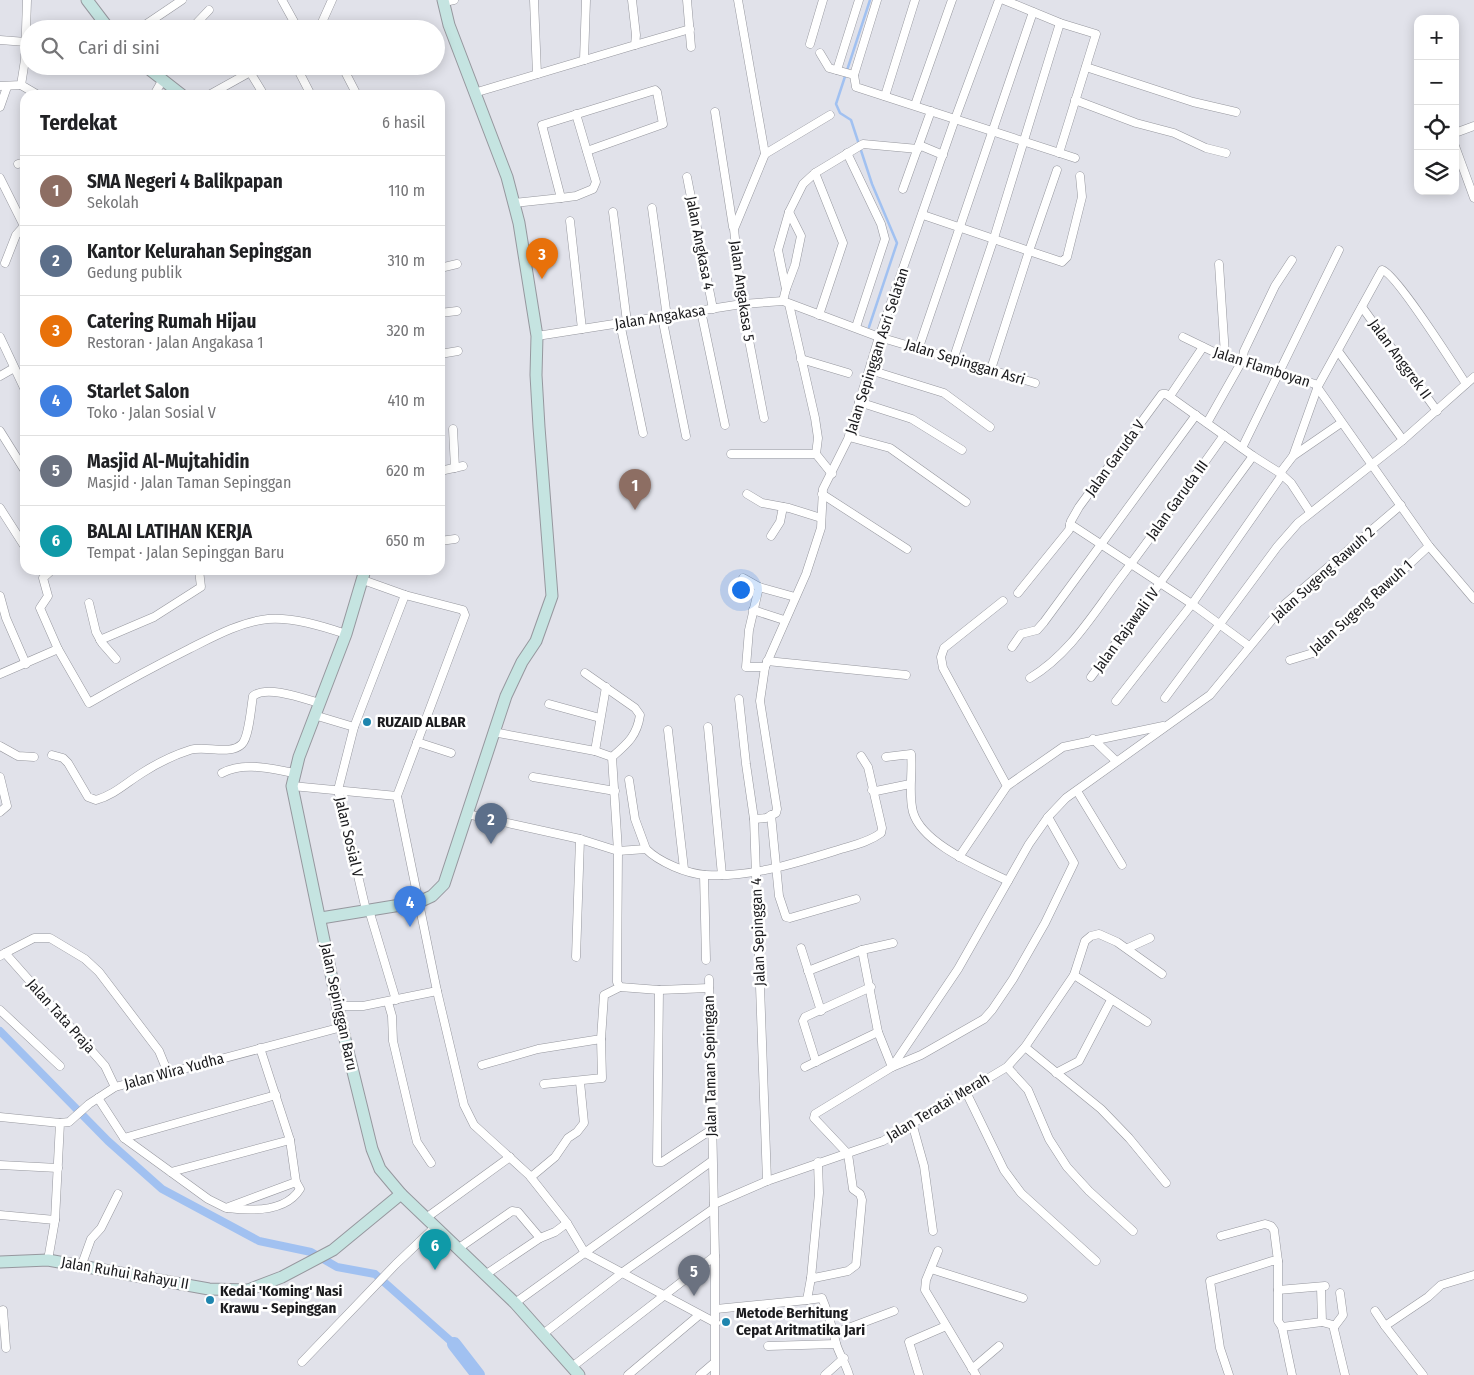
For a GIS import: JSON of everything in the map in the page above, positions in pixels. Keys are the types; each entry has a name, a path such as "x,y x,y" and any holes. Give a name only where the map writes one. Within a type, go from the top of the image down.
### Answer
{"street":[{"path":"27,0 27,20"},
{"path":"87,0 102,20"},
{"path":"152,20 182,0"},
{"path":"282,0 293,20"},
{"path":"323,20 332,0"},
{"path":"321,918 420,902 432,896 444,884 453,864 467,814 506,696 522,662 536,641 552,596 538,410 537,336 519,222 507,177 449,25 447,0"},
{"path":"534,0 536,74"},
{"path":"584,60 586,0"},
{"path":"632,0 635,45"},
{"path":"687,0 691,46"},
{"path":"738,0 765,154 830,115"},
{"path":"810,44 823,0"},
{"path":"837,70 859,0"},
{"path":"877,0 854,75 856,86 1075,158"},
{"path":"885,96 915,0"},
{"path":"915,105 952,0"},
{"name":"Jalan Sepinggan Asri Selatan","path":"770,815 776,813 777,808 760,701 766,664 819,535 822,494 830,472 849,436 870,370 877,336 999,0"},
{"path":"1004,0 1060,23 1096,34 1059,153"},
{"path":"199,20 209,10"},
{"path":"919,347 1033,12"},
{"path":"954,357 994,238 1060,23"},
{"path":"474,92 690,29"},
{"path":"0,40 20,42"},
{"path":"820,53 826,66 854,75"},
{"path":"1086,68 1193,102 1236,112"},
{"path":"21,85 22,75"},
{"path":"156,75 175,90"},
{"path":"218,90 245,75"},
{"path":"252,75 261,90"},
{"path":"301,75 308,90"},
{"path":"347,75 354,90"},
{"path":"157,90 162,81"},
{"path":"0,107 4,87 21,85 30,90"},
{"path":"561,198 541,128 544,124 655,90 657,92 663,124 587,151"},
{"path":"1075,100 1136,123 1174,133 1206,148 1226,153"},
{"path":"903,189 931,111"},
{"path":"715,112 734,229"},
{"path":"514,204 576,196 593,189 596,182 576,114"},
{"path":"1459,132 1474,126"},
{"path":"830,472 817,455 818,438 815,418 786,302 786,289 778,250 789,212 796,194 815,173 864,144 918,147 943,155"},
{"path":"1456,150 1474,198"},
{"path":"847,153 881,224 885,239 857,328"},
{"name":"Jalan Angakasa 5","path":"764,418 742,304 734,229 765,154"},
{"path":"991,369 1057,170"},
{"path":"815,173 843,243 819,315"},
{"path":"922,214 1062,262 1066,261 1082,197 1080,176"},
{"name":"Jalan Angkasa 4","path":"687,177 713,309"},
{"path":"0,178 20,218"},
{"path":"652,208 665,317 686,436"},
{"path":"613,212 624,323 643,432"},
{"path":"786,289 795,265 801,236 789,212"},
{"path":"570,221 582,329"},
{"path":"0,253 5,262 16,235 20,230"},
{"path":"1242,448 1281,372 1339,250"},
{"path":"1207,423 1242,361 1244,351 1275,286 1292,260"},
{"path":"445,267 457,264"},
{"path":"1219,264 1225,355"},
{"path":"1116,701 1192,604 1293,456 1318,386 1380,272 1386,270 1410,300 1466,384"},
{"name":"Jalan Sepinggan Asri","path":"786,302 877,336 954,357 1035,383"},
{"name":"Jalan Angakasa","path":"537,336 742,304 786,302"},
{"name":"Jalan Anggrek II","path":"1362,307 1437,411"},
{"path":"445,312 457,311"},
{"path":"701,311 725,425"},
{"path":"0,337 20,380"},
{"name":"Jalan Flamboyan","path":"1183,337 1225,355 1281,372 1318,386 1341,423 1429,546 1474,599"},
{"name":"Jalan Garuda V","path":"1018,593 1069,530 1070,524 1085,499 1203,347"},
{"path":"445,353 458,351"},
{"path":"1338,351 1403,440"},
{"path":"801,359 848,373"},
{"path":"0,376 14,368"},
{"path":"870,370 944,393 990,427"},
{"path":"1165,698 1277,547 1310,512 1403,440 1474,377"},
{"path":"1166,395 1281,474 1291,483 1310,512"},
{"path":"859,402 912,419 962,450"},
{"path":"1012,647 1021,634 1040,628 1102,546 1196,415"},
{"path":"1293,456 1341,423"},
{"path":"445,470 459,467 453,429"},
{"path":"0,431 20,463"},
{"name":"Jalan Garuda III","path":"1030,678 1062,655 1131,565 1224,435"},
{"path":"849,436 890,448 966,502"},
{"path":"731,454 817,455"},
{"name":"Jalan Rajawali IV","path":"1091,677 1253,456"},
{"path":"747,494 762,503 785,507 821,518"},
{"path":"822,494 907,550"},
{"name":"Jalan Sugeng Rawuh 2","path":"892,1067 958,969 1008,881 1048,817 1066,798 1210,695 1285,604 1401,505"},
{"path":"771,536 780,522 785,507"},
{"path":"0,508 20,539"},
{"path":"1070,524 1192,604 1250,646"},
{"path":"445,540 455,539"},
{"name":"Jalan Sugeng Rawuh 1","path":"1290,660 1312,653 1429,546"},
{"path":"42,575 48,596 40,608 58,649 89,703 155,666 238,627 249,624 268,619 287,620 346,634"},
{"path":"44,578 47,575"},
{"path":"100,640 154,616 177,600 196,591 201,587 200,575"},
{"path":"364,575 405,595 465,612 397,796 437,991 467,1114 474,1125 531,1177 567,1223 585,1253 665,1295 698,1316 716,1323"},
{"name":"Jalan Sepinggan Baru","path":"364,575 346,634 314,715 292,786 321,918 342,1027 372,1149 380,1169 400,1194 515,1303 576,1371"},
{"path":"743,578 759,587 795,597"},
{"path":"759,587 753,610 746,667 766,664 906,675"},
{"name":"Jalan Sosial V","path":"405,595 354,727 338,790 392,1001 393,1041 412,1123 417,1142 431,1163"},
{"path":"0,596 6,618 26,664"},
{"path":"1003,601 944,648 941,657 943,668 1007,786"},
{"path":"89,603 100,640 116,659"},
{"path":"753,610 784,620"},
{"path":"0,674 58,649"},
{"path":"585,673 635,708 640,715 639,728 633,739 612,757"},
{"path":"595,751 606,687"},
{"path":"52,755 63,758 68,763 88,797 96,800 122,789 144,772 188,750 210,748 228,750 240,746 245,738 253,696 257,693 283,693 319,703"},
{"name":"Jalan Sepinggan 4","path":"739,699 754,819 766,1181"},
{"path":"549,704 600,718"},
{"path":"314,715 354,727"},
{"path":"960,857 1007,786 1063,747 1093,739 1167,726"},
{"path":"708,727 722,875"},
{"path":"668,730 684,869"},
{"path":"493,732 595,751 612,757"},
{"path":"1093,739 1116,761"},
{"path":"417,742 450,753"},
{"path":"0,746 18,756 34,757"},
{"path":"886,757 911,754 910,784 914,812 933,839 960,857 1008,881"},
{"path":"629,780 635,819 645,849 654,857 684,869 704,875 722,875 776,867 866,841 881,833 882,828 868,767 861,756"},
{"path":"544,1084 580,1082 602,1078 601,1039 604,995 620,987 617,982 618,851 612,757"},
{"path":"222,773 237,767 248,766 295,773"},
{"path":"0,777 7,800 7,806 0,812"},
{"path":"533,777 615,791"},
{"path":"872,790 910,784"},
{"path":"292,786 397,796"},
{"path":"1077,791 1122,865"},
{"path":"467,814 580,839 618,851 645,849"},
{"path":"754,819 770,815 781,906 786,917 790,918 856,899"},
{"path":"811,1278 848,1271 856,1265 862,1200 860,1194 853,1189 848,1154 814,1116 892,1067 921,1056 984,1019 1013,979 1045,923 1074,863 1048,817"},
{"path":"576,957 580,839"},
{"path":"704,875 706,960"},
{"name":"Jalan Teratai Merah","path":"543,1334 623,1272 713,1207 766,1181 883,1141 1007,1067 1025,1047 1074,975 1085,941 1091,936 1099,934 1128,948"},
{"path":"2,954 34,938 50,938 85,959 99,972 159,1051 168,1073"},
{"path":"1150,938 1128,948 1162,974"},
{"path":"808,971 862,950 893,943"},
{"path":"801,948 821,1010"},
{"path":"862,950 871,987 878,1032 892,1067"},
{"name":"Jalan Tata Praja","path":"2,954 105,1066 115,1087"},
{"path":"1074,975 1147,1022"},
{"path":"709,979 709,988"},
{"name":"Jalan Taman Sepinggan","path":"620,987 658,990 709,988 716,1309 715,1375"},
{"path":"816,1062 802,1021 804,1017 871,987"},
{"path":"658,990 657,1162 661,1163 711,1130"},
{"path":"339,1006 392,1001 437,991"},
{"path":"1056,1073 1079,1061 1111,1000"},
{"path":"0,1010 60,1066"},
{"name":"Jalan Wira Yudha","path":"65,1123 115,1087 342,1027"},
{"path":"805,1067 878,1032"},
{"path":"482,1065 538,1049 601,1039"},
{"path":"1025,1047 1101,1109 1129,1138 1166,1183"},
{"path":"98,1098 124,1138 208,1199 226,1208 252,1210 276,1206 296,1196 300,1189 296,1182 290,1140 260,1048"},
{"path":"1007,1067 1028,1090 1050,1139 1067,1167 1089,1191 1132,1231"},
{"path":"531,1177 555,1157 568,1138 577,1132 584,1123 580,1082"},
{"path":"966,1092 1004,1170 1021,1193 1096,1261"},
{"path":"124,1138 276,1095"},
{"path":"0,1117 65,1123 58,1168 55,1220 48,1260"},
{"path":"912,1123 924,1166 933,1231"},
{"path":"171,1172 290,1140"},
{"path":"426,1218 510,1157"},
{"path":"515,1303 712,1161"},
{"path":"807,1300 817,1227 818,1162"},
{"path":"0,1165 58,1168"},
{"path":"226,1208 296,1182"},
{"path":"82,1264 91,1239 101,1228 118,1194"},
{"name":"Jalan Ruhui Rahayu II","path":"0,1262 48,1260 82,1264 231,1291 257,1288 333,1250 372,1220 400,1194"},
{"path":"459,1248 512,1211 518,1212 540,1238"},
{"path":"0,1215 55,1220"},
{"path":"485,1275 540,1238 555,1232 567,1223"},
{"path":"1221,1236 1265,1224 1271,1226 1274,1230 1278,1261 1277,1313 1282,1327 1292,1375"},
{"path":"302,1362 373,1287 435,1227"},
{"path":"938,1251 926,1280 925,1290 974,1372 999,1346"},
{"path":"576,1371 665,1295 715,1256"},
{"path":"1229,1375 1220,1348 1210,1281 1271,1261 1278,1261"},
{"path":"931,1269 1023,1298"},
{"path":"1385,1326 1428,1297 1440,1286 1474,1274"},
{"path":"1278,1290 1323,1286 1322,1322"},
{"path":"1334,1327 1343,1315 1340,1293"},
{"path":"716,1309 822,1298 836,1344 844,1358 849,1375"},
{"path":"0,1311 2,1310 6,1348"},
{"path":"834,1333 894,1311"},
{"path":"1375,1311 1423,1375"},
{"path":"628,1375 698,1316"},
{"path":"1282,1327 1328,1322 1334,1327 1345,1375"},
{"path":"919,1375 909,1342 946,1326"},
{"path":"768,1346 836,1344"},
{"path":"825,1375 844,1358"},
{"path":"700,1375 714,1363"}],"waterway":[{"path":"869,327 897,243 872,184 851,120 840,113 836,104 870,0"},
{"path":"0,1031 108,1141 162,1189 259,1241 311,1252 337,1267 375,1274 454,1344"},
{"path":"454,1344 478,1375"}],"place":[{"name":"Catering Rumah Hijau","path":"542,279"},
{"name":"SMA Negeri 4 Balikpapan","path":"635,510"},
{"name":"RUZAID ALBAR","path":"367,722"},
{"name":"Kantor Kelurahan Sepinggan","path":"491,844"},
{"name":"Starlet Salon","path":"410,927"},
{"name":"BALAI LATIHAN KERJA","path":"435,1270"},
{"name":"Masjid Al-Mujtahidin","path":"694,1296"},
{"name":"Kedai 'Koming' Nasi Krawu - Sepinggan","path":"210,1300"},
{"name":"Metode Berhitung Cepat Aritmatika Jari","path":"726,1322"}]}
